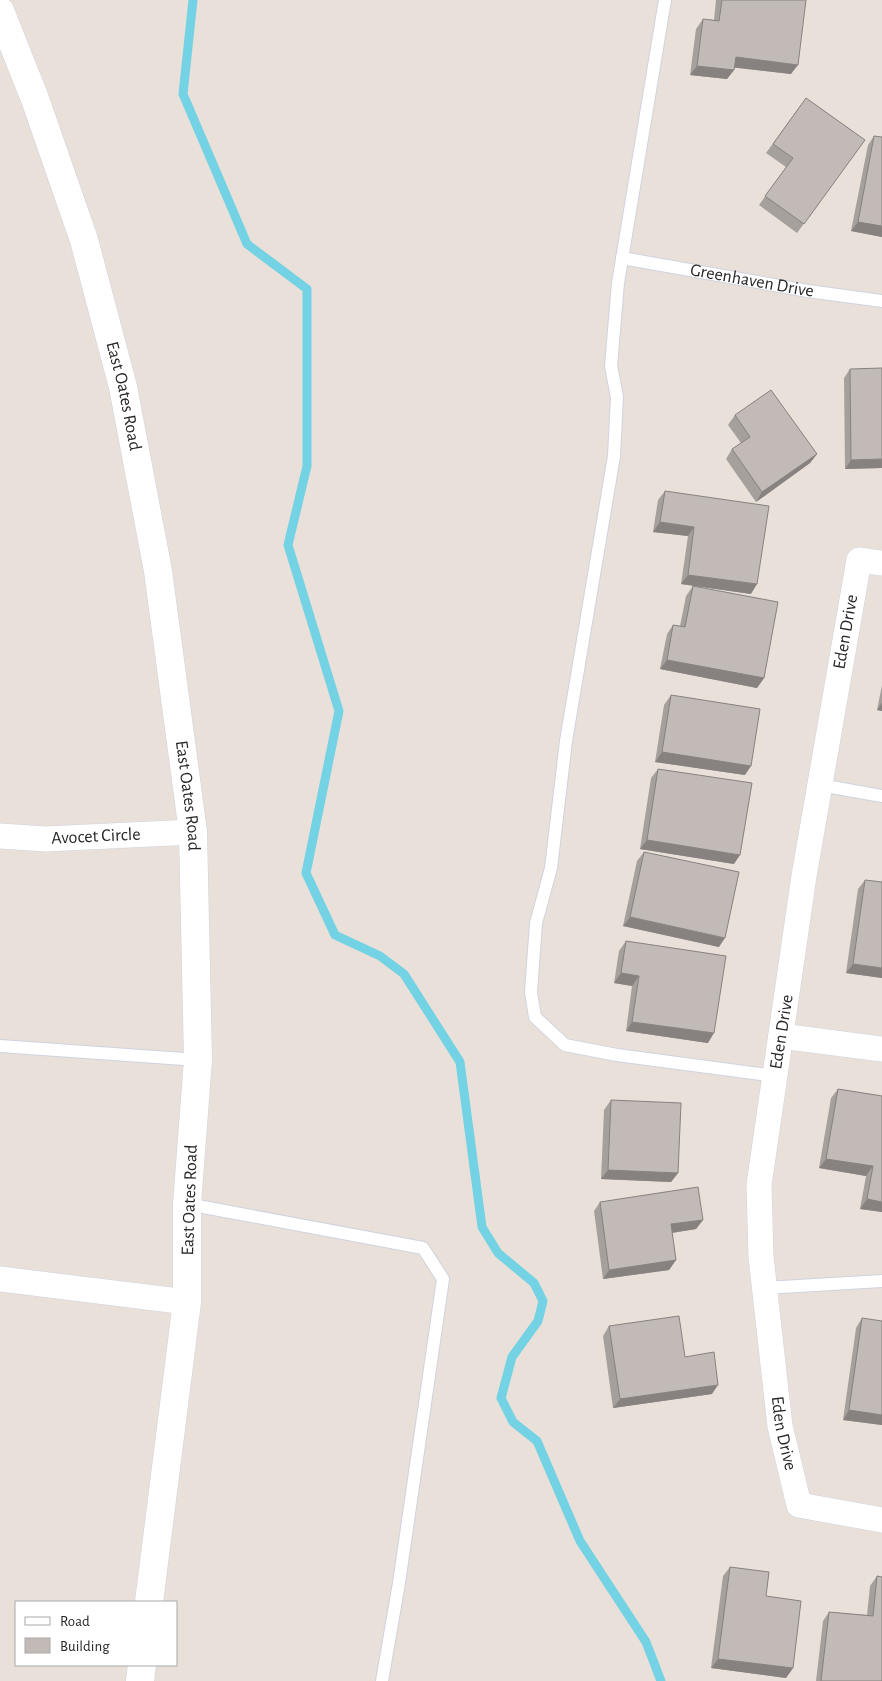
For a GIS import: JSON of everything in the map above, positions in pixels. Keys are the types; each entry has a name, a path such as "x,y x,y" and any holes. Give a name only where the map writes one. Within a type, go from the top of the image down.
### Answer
{"street":[{"name":"East Oates Road","path":"3,29 35,99 84,240 123,387 158,571 193,832 198,1060 187,1204 187,1302 150,1601"},
{"name":"Eden Drive","path":"871,562 820,786 804,876 759,1184 761,1257 780,1426 799,1505 882,1520"},
{"name":"Avocet Circle","path":"0,836 46,839 193,832"},
{"path":"781,1036 882,1050"},
{"path":"0,1278 187,1302"},
{"path":"140,1681 142,1666"}],"lane":[{"path":"665,0 618,283 611,366 617,397 614,456 566,741 551,868 536,923 531,992 535,1017 565,1045 617,1055 775,1076"},
{"name":"Greenhaven Drive","path":"622,258 808,291 882,301"},
{"path":"820,786 882,796"},
{"path":"0,1046 198,1060"},
{"path":"187,1204 422,1248 443,1279 400,1573 382,1681"},
{"path":"764,1288 882,1281"}],"building":[{"path":"722,0 806,0 798,65 736,57 734,70 697,66 703,19 719,21"},
{"path":"806,98 865,140 804,224 765,196 793,158 773,144"},
{"path":"874,136 882,137 882,226 858,222"},
{"path":"882,368 882,459 851,460 850,369"},
{"path":"771,390 817,454 762,492 732,449 750,437 735,415"},
{"path":"665,491 769,506 757,584 688,575 694,527 660,522"},
{"path":"693,586 778,602 764,678 667,660 673,625 685,627"},
{"path":"671,695 760,709 751,766 662,752"},
{"path":"658,769 752,783 740,855 647,840"},
{"path":"644,852 739,872 725,938 630,917"},
{"path":"865,880 882,882 882,968 853,964"},
{"path":"626,941 726,956 714,1033 632,1022 639,976 621,973"},
{"path":"838,1089 882,1096 882,1202 867,1199 873,1166 826,1159"},
{"path":"611,1100 681,1103 678,1173 608,1170"},
{"path":"698,1187 703,1220 671,1224 676,1260 609,1270 600,1202"},
{"path":"679,1316 685,1357 714,1352 718,1385 620,1399 609,1326"},
{"path":"862,1318 882,1321 882,1415 849,1410"},
{"path":"730,1567 769,1572 766,1596 801,1601 793,1668 718,1659"},
{"path":"877,1576 882,1577 882,1681 821,1681 829,1612 873,1616"}],"waterway":[{"path":"193,0 183,94 247,244 307,289 307,466 288,545 339,711 306,873 335,935 380,956 404,974 460,1062 482,1227 498,1253 534,1283 543,1301 538,1321 512,1357 501,1398 513,1422 537,1441 580,1541 646,1642 661,1681"}]}
